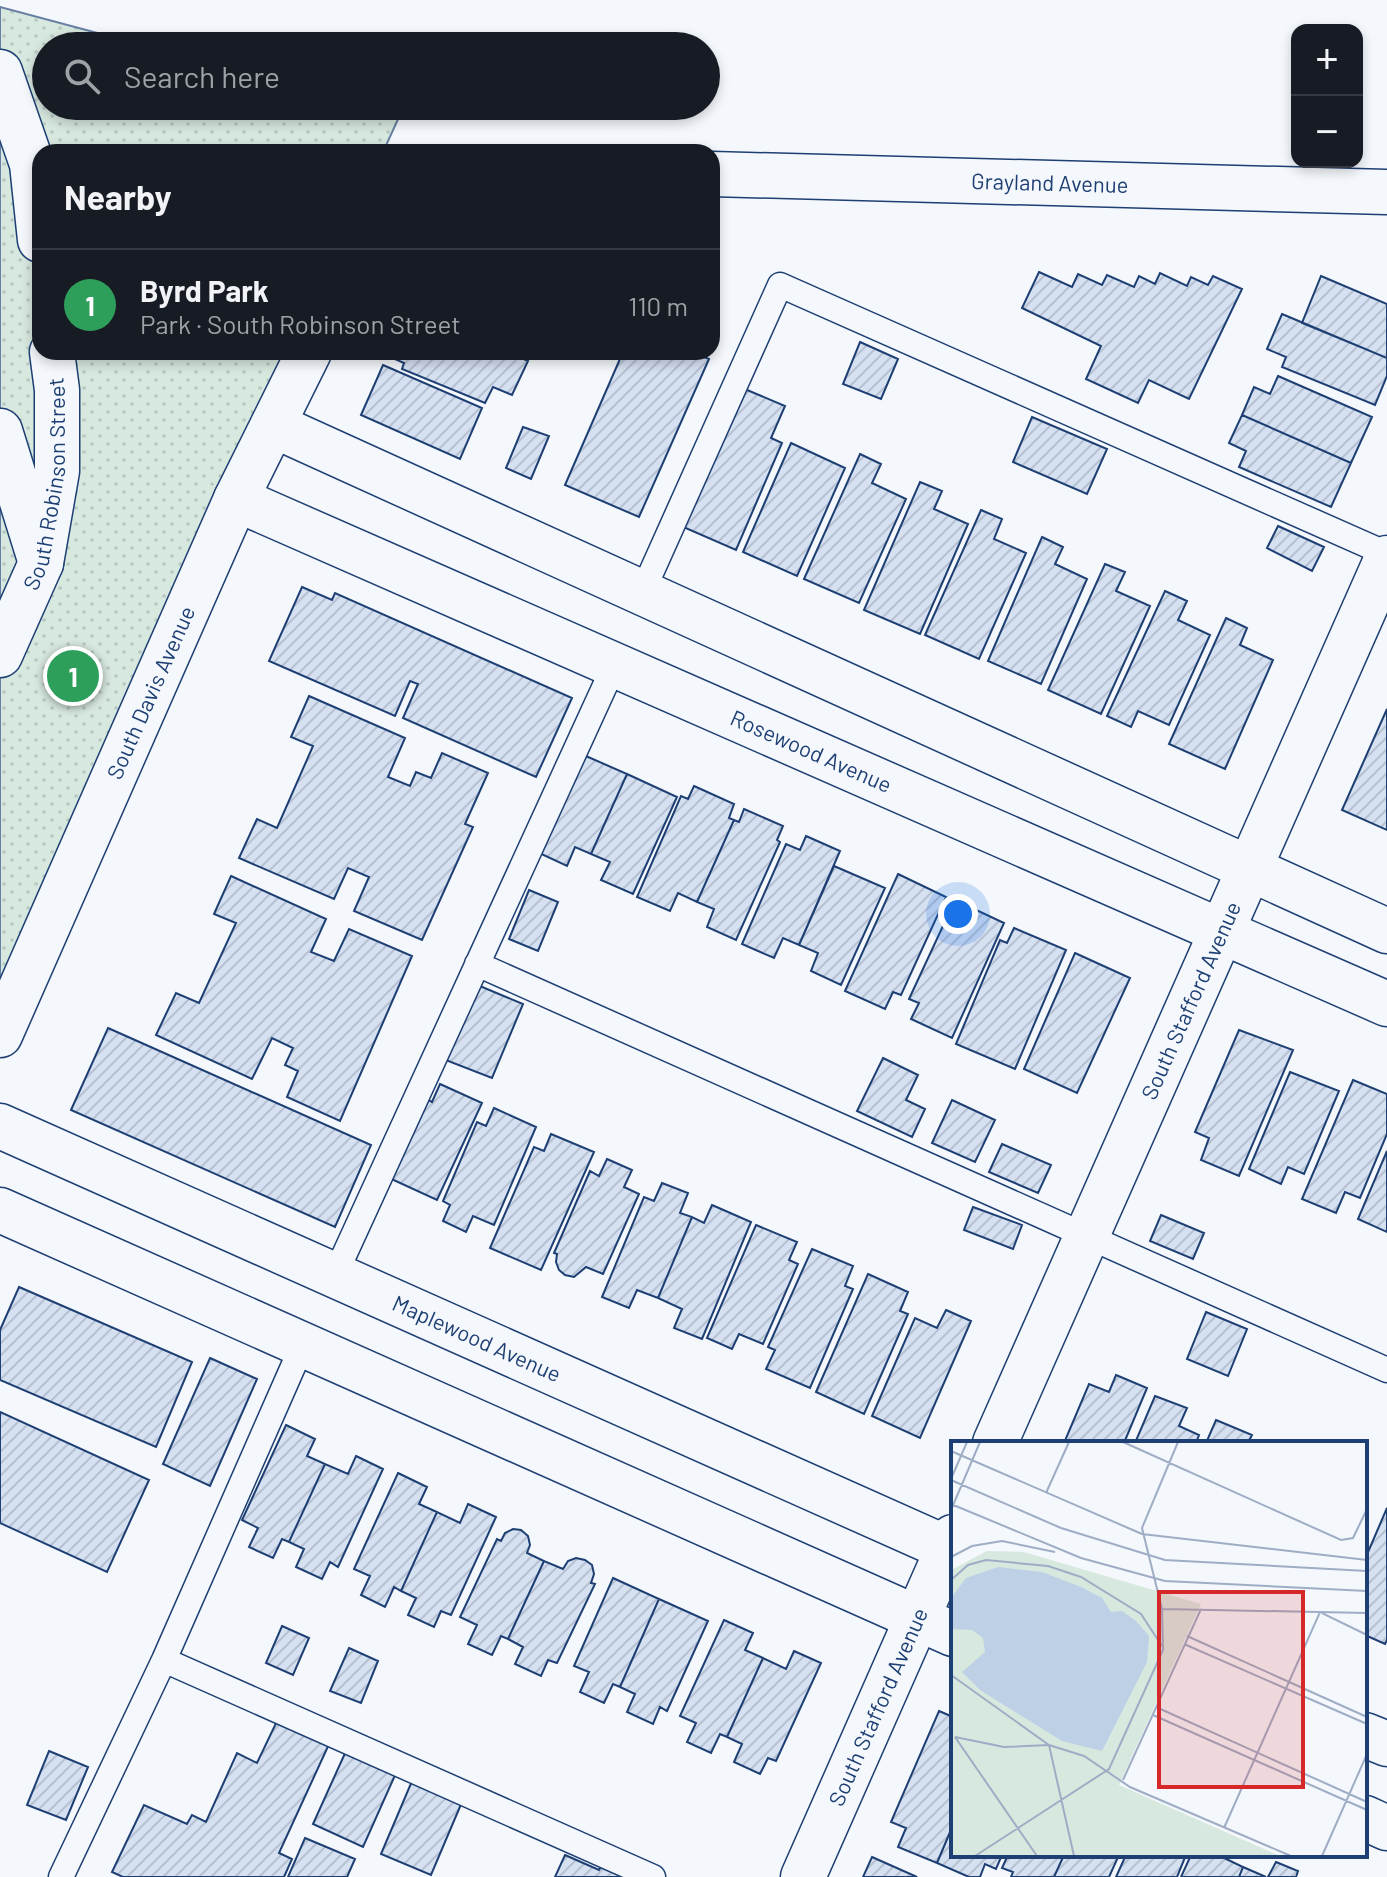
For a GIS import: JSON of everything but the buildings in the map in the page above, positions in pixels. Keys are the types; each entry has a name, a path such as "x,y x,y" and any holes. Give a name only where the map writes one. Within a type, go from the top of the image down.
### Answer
{"street":[{"path":"0,72 32,154"},
{"name":"Grayland Avenue","path":"720,174 1387,192"},
{"name":"South Robinson Street","path":"0,655 41,563 57,471 57,390 53,360"},
{"name":"South Davis Avenue","path":"0,1035 236,499 305,360"},
{"path":"273,425 1387,931"},
{"path":"0,431 41,563"},
{"name":"Rosewood Avenue","path":"236,499 1387,1004"},
{"name":"South Stafford Avenue","path":"996,1441 1387,556"},
{"name":"Maplewood Avenue","path":"0,1126 951,1546"},
{"path":"0,1210 935,1626"},
{"name":"South Stafford Avenue","path":"803,1877 935,1626 951,1546"},
{"path":"1367,1736 1387,1744"},
{"path":"1367,1819 1387,1828"}],"lane":[{"path":"642,593 780,285 1387,556"},
{"path":"335,1275 614,666"},
{"path":"477,964 1387,1370"},
{"path":"61,1877 164,1660 303,1344"},
{"path":"164,1660 653,1877"}],"shaded area":[{"path":"0,7 94,32 32,32 32,120 398,120 387,144 32,144 32,360 288,360 0,1000"}],"place":[{"name":"Byrd Park","path":"73,676"}]}
